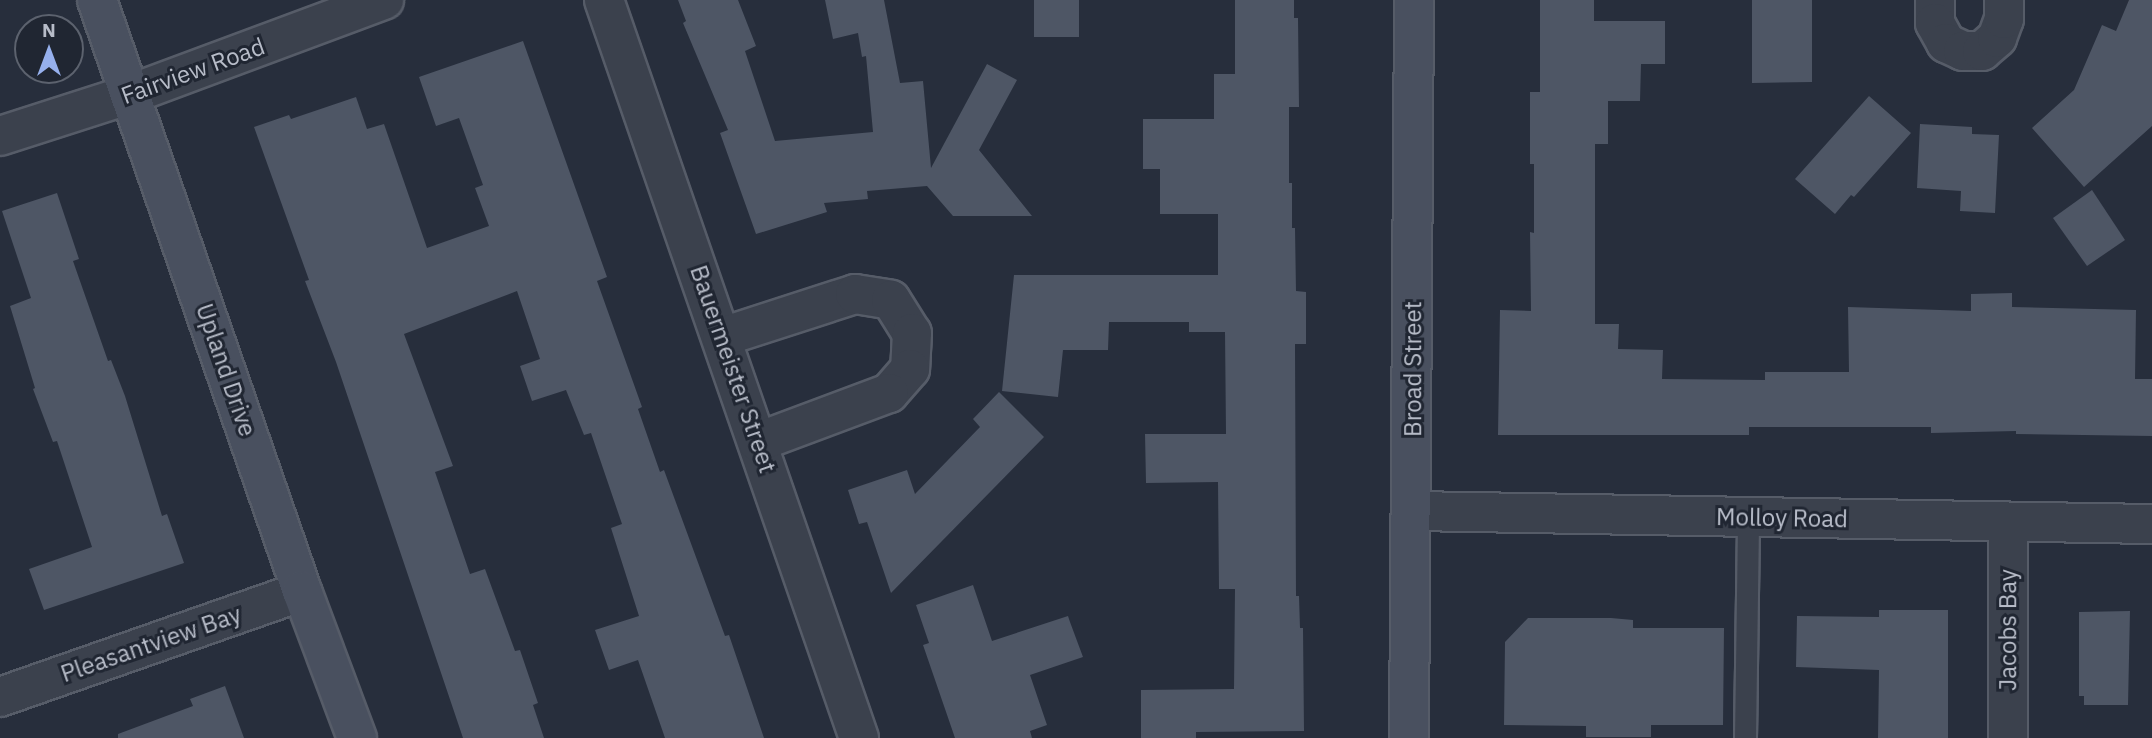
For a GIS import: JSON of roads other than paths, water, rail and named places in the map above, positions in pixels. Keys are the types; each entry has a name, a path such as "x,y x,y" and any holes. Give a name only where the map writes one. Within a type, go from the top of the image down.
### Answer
{"street":[{"name":"Upland Drive","path":"97,0 302,592 357,738"},
{"name":"Fairview Road","path":"0,136 131,94 384,0"},
{"name":"Bauermeister Street","path":"604,0 859,738"},
{"name":"Broad Street","path":"1409,738 1413,512 1415,0"},
{"path":"1935,0 1935,23 1946,43 1963,51 1982,51 1997,38 2004,19 2004,0"},
{"path":"722,337 855,294 891,300 912,333 910,369 889,393 758,442"},
{"name":"Molloy Road","path":"1413,512 2152,524"},
{"name":"Jacobs Bay","path":"2008,522 2008,738"},
{"name":"Pleasantview Bay","path":"0,697 302,592"}],"lane":[{"path":"1745,738 1748,517"}]}
